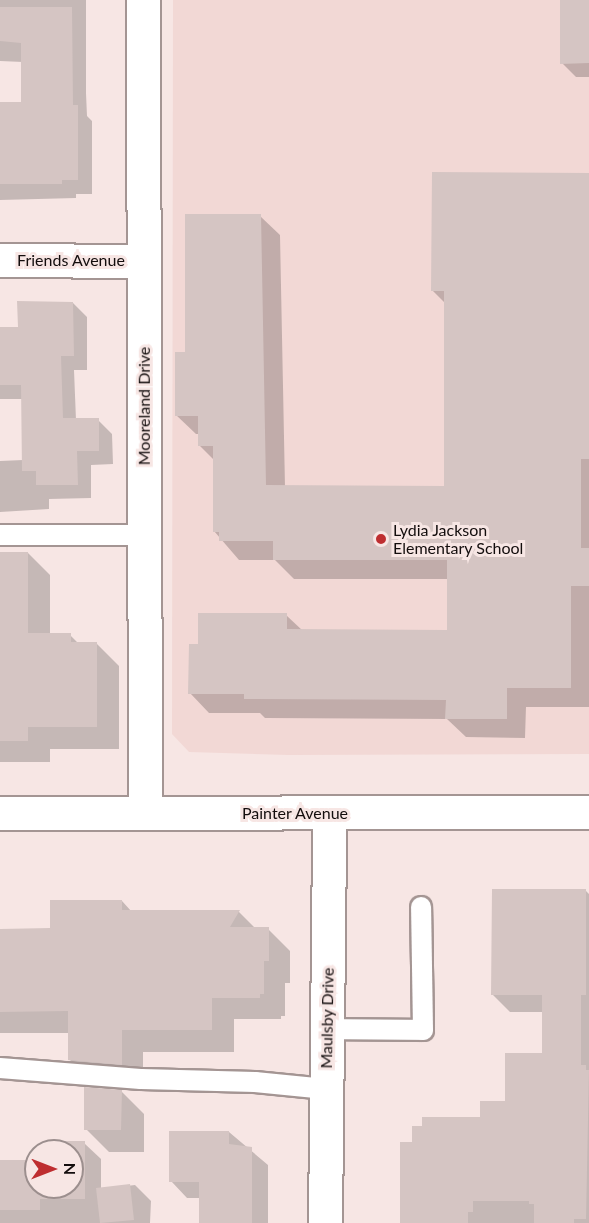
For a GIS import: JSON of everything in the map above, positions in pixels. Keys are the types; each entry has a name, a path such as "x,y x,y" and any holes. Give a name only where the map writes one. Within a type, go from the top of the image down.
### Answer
{"street":[{"name":"Mooreland Drive","path":"143,0 145,813"},
{"name":"Friends Avenue","path":"0,260 143,261"},
{"name":"Painter Avenue","path":"0,813 589,812"},
{"name":"Maulsby Drive","path":"325,1223 329,813"}],"lane":[{"path":"0,535 145,535"},
{"path":"326,1029 423,1030 421,907"},
{"path":"0,1068 141,1079 255,1082 326,1089"}],"shaded area":[{"name":"Lydia Jackson Elementary School","path":"173,0 589,0 589,754 288,755 189,752 172,734"}],"building":[{"path":"560,0 589,0 589,63 560,64"},
{"path":"0,7 72,7 73,105 78,105 78,180 62,180 62,184 0,184 0,102 21,102 21,43 0,41"},
{"path":"432,172 589,173 589,459 581,459 581,548 589,548 589,586 571,586 571,688 507,688 507,719 445,719 446,700 244,699 244,694 188,694 189,644 198,644 198,613 287,613 287,629 447,630 447,560 273,560 273,541 219,541 219,532 213,532 213,446 198,446 198,416 175,416 175,352 185,352 185,214 261,214 266,485 444,486 444,291 431,291"},
{"path":"17,301 73,302 74,356 61,356 63,418 99,418 99,451 77,451 78,485 36,485 36,471 22,471 21,385 0,385 0,327 18,327"},
{"path":"0,552 28,552 28,633 71,633 71,642 97,642 97,727 28,727 28,741 0,741"},
{"path":"492,889 586,889 586,995 581,995 581,1065 586,1065 586,1070 589,1070 586,1219 574,1219 574,1223 534,1223 534,1204 529,1204 529,1201 473,1201 473,1212 468,1212 468,1223 400,1223 400,1142 412,1142 412,1126 422,1126 422,1117 480,1117 480,1101 505,1101 505,1053 542,1053 542,995 491,995"},
{"path":"50,900 122,900 122,910 240,910 230,927 269,927 269,961 264,961 264,994 260,994 260,998 212,998 212,1030 122,1030 122,1065 68,1060 68,1011 0,1012 0,929 50,928"},
{"path":"84,1087 122,1090 121,1130 84,1130"},
{"path":"169,1131 229,1131 229,1144 252,1147 252,1223 199,1223 199,1182 169,1182"},
{"path":"84,1141 85,1141 84,1199"},
{"path":"0,1160 24,1160 24,1199 40,1199 40,1210 0,1210"},
{"path":"130,1184 134,1220 100,1223 96,1188"}],"place":[{"name":"Lydia Jackson Elementary School","path":"381,539"}]}
